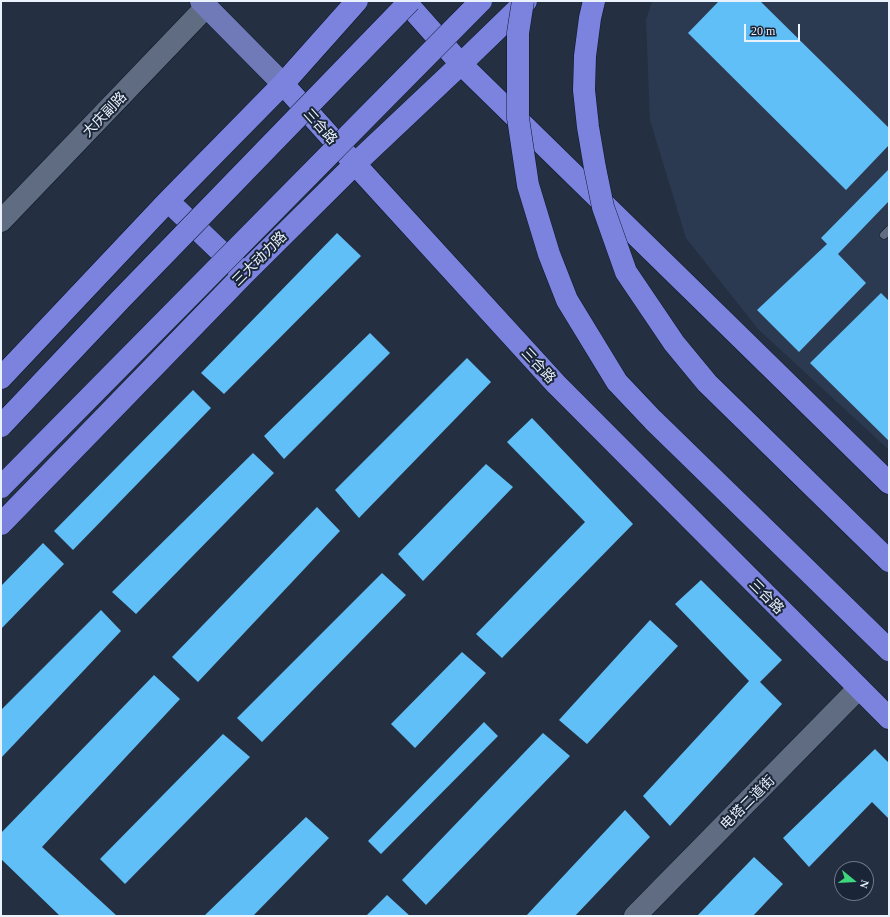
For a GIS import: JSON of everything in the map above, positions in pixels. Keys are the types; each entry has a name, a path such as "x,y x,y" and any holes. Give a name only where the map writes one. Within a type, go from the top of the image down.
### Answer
{"highway":[{"path":"1,378 168,201 283,84 357,1"},
{"path":"405,1 461,64 889,483"},
{"path":"1,426 410,1"},
{"path":"1,487 481,1"},
{"path":"523,1 518,33 518,118 528,186 549,254 567,300 617,382 653,420 889,650"},
{"name":"三大动力路","path":"1,524 244,274 355,164 526,1"},
{"path":"594,1 590,18 585,56 584,90 587,120 603,207 626,272 674,343 707,382 889,561"},
{"name":"三合路","path":"283,84 556,384 889,718"},
{"path":"168,201 244,274"}],"main road":[{"name":"三合路","path":"204,4 283,84"}],"street":[{"name":"大庆副路","path":"1,221 204,4"},
{"name":"电塔二道街","path":"635,916 859,688"}],"shaded area":[{"path":"652,1 889,1 889,450 758,329 686,238 650,120 646,20"}],"building":[{"path":"719,1 760,1 889,128 889,145 846,190 688,33"},
{"path":"889,169 889,201 838,254 866,283 799,352 757,310 827,244 821,238"},
{"path":"337,233 361,256 224,394 201,373"},
{"path":"881,293 889,301 889,441 810,363"},
{"path":"370,333 390,353 284,459 264,436"},
{"path":"467,358 491,382 359,518 335,490"},
{"path":"193,390 211,408 73,550 54,531"},
{"path":"532,418 633,524 502,658 476,634 585,522 507,442"},
{"path":"253,453 274,473 136,614 112,592"},
{"path":"486,464 513,487 423,581 398,554"},
{"path":"317,507 340,531 198,682 172,657"},
{"path":"43,543 64,564 1,629 1,586"},
{"path":"382,573 406,595 262,742 237,718"},
{"path":"701,580 782,660 760,682 782,704 670,826 643,796 749,681 675,604"},
{"path":"101,610 121,631 1,758 1,710"},
{"path":"650,620 678,646 587,744 559,720"},
{"path":"462,652 486,673 415,748 391,724"},
{"path":"154,675 180,699 42,847 117,916 60,916 1,859 1,833"},
{"path":"484,722 498,736 381,854 368,841"},
{"path":"543,733 570,756 426,905 402,880"},
{"path":"223,734 250,757 125,884 100,859"},
{"path":"875,749 889,763 889,819 872,802 809,867 783,838"},
{"path":"625,810 650,837 575,916 526,916"},
{"path":"306,817 329,838 253,916 204,916"},
{"path":"754,857 783,884 753,916 697,916"},
{"path":"387,895 410,916 366,916"}]}
